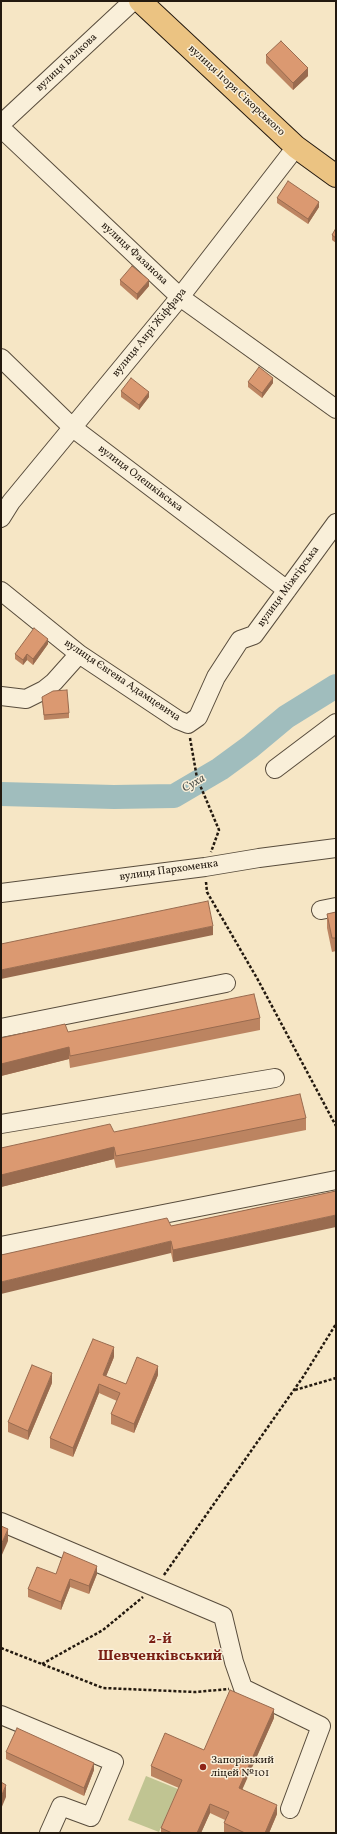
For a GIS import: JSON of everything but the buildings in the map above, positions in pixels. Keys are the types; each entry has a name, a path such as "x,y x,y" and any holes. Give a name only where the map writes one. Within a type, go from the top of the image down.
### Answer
{"main road":[{"name":"вулиця Ігоря Сікорського","path":"140,1 296,146 336,176"}],"street":[{"name":"вулиця Балкова","path":"1,124 133,1"},
{"name":"вулиця Фазанова","path":"1,128 180,297 336,409"},
{"name":"вулиця Анрі Жіффара","path":"1,518 12,502 180,297 296,146"},
{"name":"вулиця Олешківська","path":"1,358 73,428 287,590"},
{"name":"вулиця Міжгірська","path":"188,724 198,717 216,677 240,640 254,634 336,523"},
{"name":"вулиця Євгена Адамцевича","path":"1,591 79,654 178,720 188,724"},
{"path":"1,696 26,699 44,690 54,682 79,654"},
{"path":"275,769 336,723"},
{"name":"вулиця Пархоменка","path":"1,893 205,867 336,848"},
{"path":"1,1028 226,983"},
{"path":"1,1124 275,1078"},
{"path":"1,1246 336,1180"},
{"path":"1,1522 223,1616 234,1662 243,1688 321,1726 290,1809"},
{"path":"1,1715 114,1762 91,1817 61,1806 49,1833"}],"path":[{"path":"188,724 197,778 219,830"},
{"path":"205,867 207,892 258,980 336,1126"},
{"path":"42,1664 103,1630 156,1587 197,1531 294,1390 336,1324"},
{"path":"294,1390 336,1378"},
{"path":"1,1648 103,1688 195,1692 243,1688"}],"green space":[{"path":"146,1776 178,1789 159,1832 128,1820"}],"waterway":[{"name":"Суха","path":"1,794 114,797 174,796 220,769 250,747 286,717 336,686"}],"place":[{"name":"Запорізький ліцей №101","path":"203,1767"}],"district":[{"name":"2-й Шевченківський","path":"160,1648"}]}
